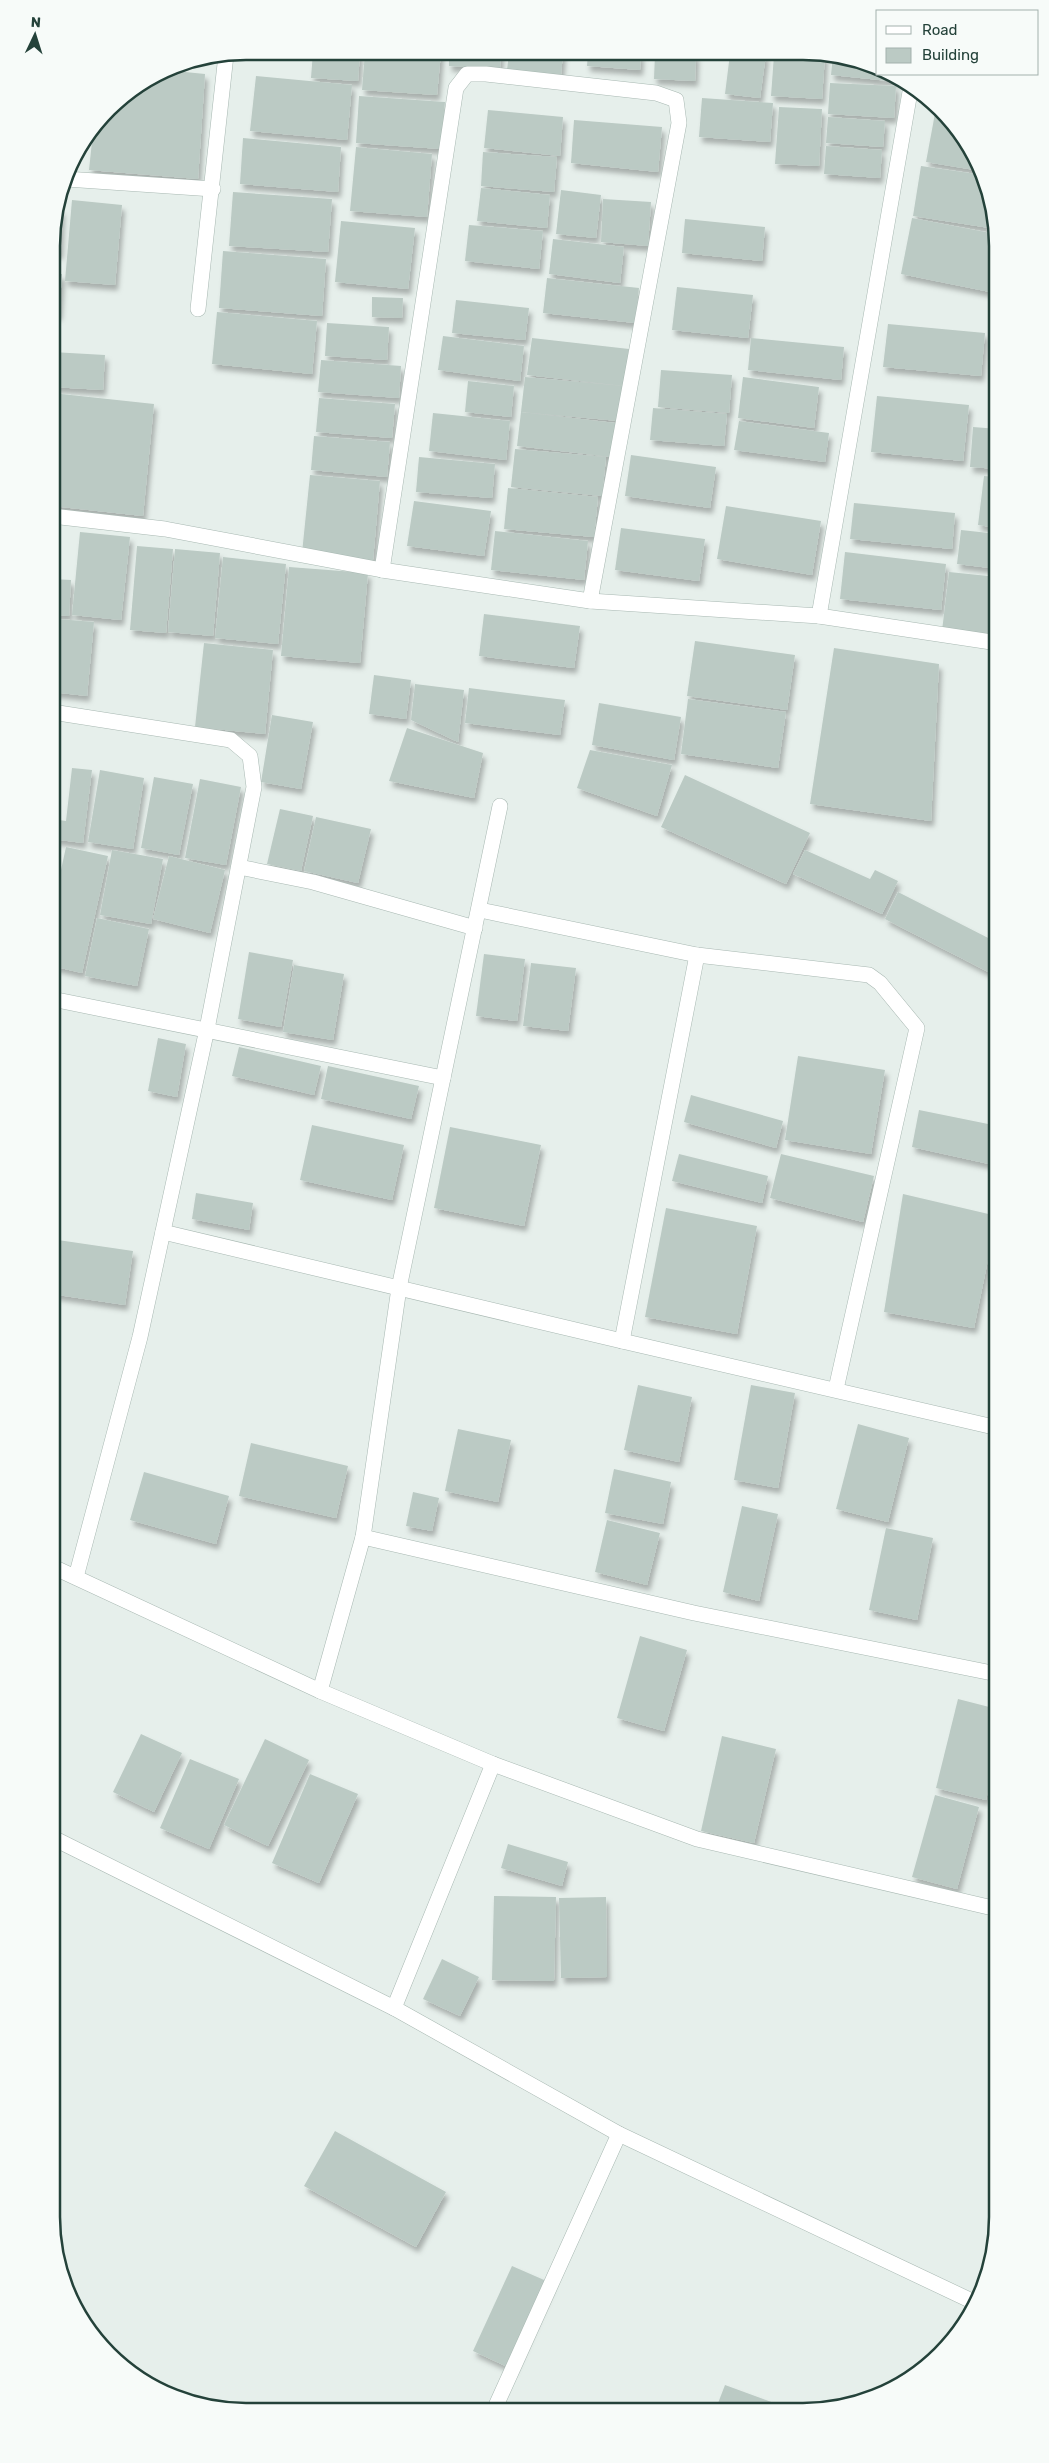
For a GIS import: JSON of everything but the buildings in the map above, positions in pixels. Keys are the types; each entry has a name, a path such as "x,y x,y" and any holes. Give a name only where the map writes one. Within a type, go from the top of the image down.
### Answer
{"street":[{"path":"198,309 213,188 225,61"},
{"path":"382,570 456,88 467,74 486,74 656,92 676,100 679,124 590,601"},
{"path":"819,616 911,94"},
{"path":"72,179 213,188"},
{"path":"60,517 165,529 382,570 590,601 819,616 989,642"},
{"path":"60,713 231,740 250,756 254,788 207,1029 140,1337 76,1577"},
{"path":"320,1691 363,1537 399,1288 480,910 500,806"},
{"path":"238,867 312,882 475,928"},
{"path":"480,910 696,955 869,975 880,983 917,1028 836,1389"},
{"path":"622,1341 696,955"},
{"path":"60,1001 443,1078"},
{"path":"163,1232 989,1426"},
{"path":"363,1537 694,1613 989,1672"},
{"path":"60,1570 320,1691 493,1764 697,1839 989,1908"},
{"path":"394,2008 493,1764"},
{"path":"60,1841 394,2008 619,2134 969,2300"},
{"path":"497,2403 619,2134"}]}
